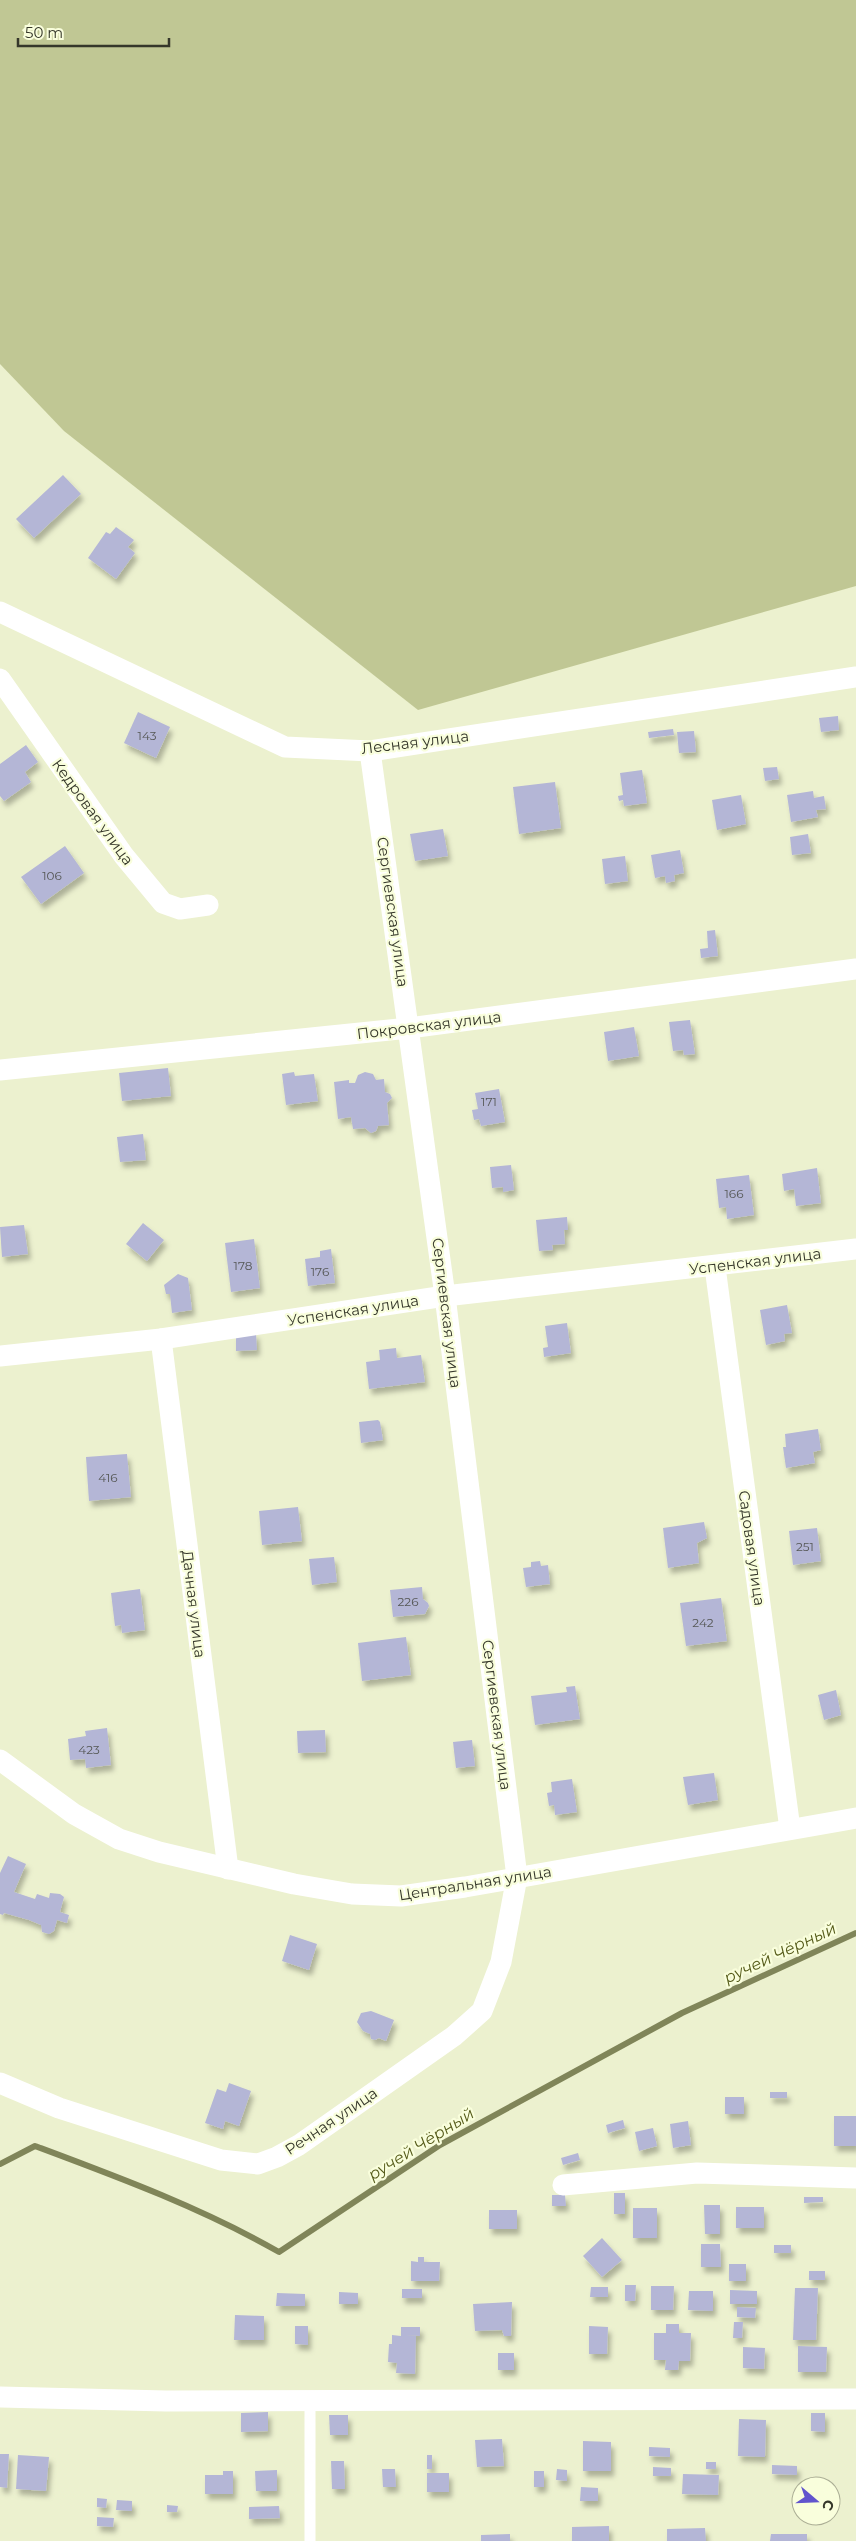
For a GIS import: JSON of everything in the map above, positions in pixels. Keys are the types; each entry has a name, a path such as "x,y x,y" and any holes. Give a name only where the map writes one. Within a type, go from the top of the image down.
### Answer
{"street":[{"name":"Лесная улица","path":"0,612 285,747 370,750 856,677"},
{"name":"Кедровая улица","path":"0,679 124,856 163,903 180,909 208,905"},
{"name":"Сергиевская улица","path":"370,750 445,1296 517,1877"},
{"name":"Покровская улица","path":"0,1070 409,1028 856,968"},
{"name":"Успенская улица","path":"0,1356 161,1339 445,1296 715,1267 856,1249"},
{"name":"Садовая улица","path":"715,1267 790,1829"},
{"name":"Дачная улица","path":"161,1339 228,1869"},
{"name":"Центральная улица","path":"0,1760 74,1814 118,1839 228,1869 352,1894 391,1896 465,1887 856,1818"},
{"name":"Речная улица","path":"0,2083 59,2108 222,2160 258,2164 277,2157 299,2145 454,2036 482,2011 501,1962 517,1877"},
{"path":"563,2185 697,2173 856,2178"},
{"path":"0,2397 310,2401 634,2398 856,2399"}],"lane":[{"path":"310,2401 310,2541"}],"green space":[{"path":"0,0 856,0 856,586 418,710 64,431 0,364"}],"building":[{"path":"63,475 81,494 34,538 16,519"},
{"path":"116,527 134,540 128,547 135,553 116,579 88,558 106,532 110,534"},
{"path":"138,712 170,727 156,758 124,743"},
{"path":"838,716 839,730 821,732 819,718"},
{"path":"673,729 674,735 649,738 648,732"},
{"path":"694,731 696,752 679,753 677,732"},
{"path":"26,745 38,762 25,772 31,782 4,801 0,796 0,764"},
{"path":"777,767 779,779 765,781 763,768"},
{"path":"642,770 647,803 624,806 623,800 619,801 618,796 623,795 620,773"},
{"path":"555,782 561,828 519,834 513,787"},
{"path":"813,791 814,798 824,796 826,809 816,810 818,817 791,822 787,795"},
{"path":"741,795 746,824 717,830 712,800"},
{"path":"443,829 448,856 415,861 410,834"},
{"path":"808,834 811,853 792,855 790,837"},
{"path":"65,846 84,873 41,904 21,877"},
{"path":"680,850 684,873 674,875 675,881 666,883 665,876 655,878 651,855"},
{"path":"625,856 628,881 605,884 602,859"},
{"path":"715,930 718,956 701,958 700,949 708,948 707,931"},
{"path":"690,1020 695,1054 684,1055 683,1050 673,1051 669,1022"},
{"path":"634,1027 639,1056 608,1061 604,1032"},
{"path":"168,1068 171,1096 122,1101 119,1073"},
{"path":"294,1072 295,1076 314,1074 318,1101 286,1105 282,1074"},
{"path":"365,1072 373,1074 376,1080 384,1079 385,1092 390,1094 392,1098 387,1103 389,1125 378,1126 376,1131 371,1133 365,1128 353,1129 351,1117 338,1119 334,1082 349,1080 349,1083 355,1083 358,1075"},
{"path":"499,1089 505,1122 481,1126 479,1119 474,1120 472,1110 478,1109 475,1093"},
{"path":"143,1134 146,1160 120,1162 117,1137"},
{"path":"511,1165 514,1190 503,1192 503,1187 492,1188 490,1167"},
{"path":"817,1168 821,1203 796,1206 794,1189 784,1191 782,1174"},
{"path":"749,1175 754,1215 727,1219 726,1207 719,1208 716,1179"},
{"path":"567,1217 568,1230 564,1230 565,1244 552,1245 553,1250 539,1251 536,1220"},
{"path":"143,1223 164,1240 147,1261 126,1244"},
{"path":"24,1225 28,1254 2,1257 0,1227"},
{"path":"254,1239 260,1288 231,1292 225,1243"},
{"path":"331,1249 335,1283 308,1286 305,1259 320,1257 320,1251"},
{"path":"178,1274 188,1278 192,1310 172,1313 170,1294 166,1294 164,1285"},
{"path":"787,1305 792,1333 784,1334 785,1341 766,1345 760,1310"},
{"path":"567,1323 571,1353 544,1357 543,1348 548,1347 545,1326"},
{"path":"256,1333 257,1350 236,1351 236,1335"},
{"path":"396,1348 397,1358 421,1355 425,1382 369,1389 366,1362 380,1360 379,1350"},
{"path":"378,1420 383,1440 361,1443 359,1422"},
{"path":"818,1429 821,1450 813,1452 815,1463 786,1468 783,1447 786,1447 785,1434"},
{"path":"127,1454 131,1497 89,1501 86,1457"},
{"path":"298,1507 302,1541 262,1545 259,1511"},
{"path":"704,1522 707,1538 697,1543 699,1563 668,1568 663,1528"},
{"path":"817,1528 821,1561 793,1565 789,1531"},
{"path":"334,1557 337,1582 312,1585 309,1559"},
{"path":"540,1561 541,1566 548,1565 550,1584 526,1587 523,1568 531,1567 531,1562"},
{"path":"422,1587 423,1599 429,1606 425,1614 393,1617 390,1590"},
{"path":"140,1589 145,1630 122,1633 121,1625 115,1626 111,1593"},
{"path":"721,1598 727,1641 686,1646 680,1603"},
{"path":"406,1637 411,1675 362,1681 358,1643"},
{"path":"575,1686 580,1719 535,1725 531,1696 567,1692 566,1687"},
{"path":"836,1690 841,1715 824,1720 818,1695"},
{"path":"107,1728 111,1765 86,1768 85,1759 70,1760 68,1739 86,1736 85,1731"},
{"path":"325,1730 326,1752 298,1753 297,1731"},
{"path":"472,1740 475,1766 456,1768 453,1742"},
{"path":"714,1773 718,1800 688,1805 683,1777"},
{"path":"572,1779 577,1812 555,1815 554,1805 549,1806 547,1793 552,1792 551,1782"},
{"path":"8,1856 26,1864 14,1892 35,1899 37,1894 49,1898 50,1893 60,1894 64,1897 60,1912 69,1915 67,1923 57,1920 54,1931 49,1934 42,1932 41,1925 29,1920 4,1913 3,1915 0,1914 0,1873"},
{"path":"290,1935 317,1944 309,1970 282,1961"},
{"path":"371,2011 394,2020 386,2041 379,2038 371,2039 370,2034 363,2031 357,2022 361,2013"},
{"path":"229,2083 251,2091 239,2126 225,2121 223,2129 205,2123 217,2089 226,2092"},
{"path":"770,2092 787,2092 787,2098 770,2098"},
{"path":"725,2097 744,2097 744,2114 725,2114"},
{"path":"834,2116 856,2116 856,2146 834,2146"},
{"path":"623,2120 625,2128 608,2133 606,2125"},
{"path":"688,2121 691,2145 673,2148 670,2124"},
{"path":"653,2128 657,2146 639,2151 635,2132"},
{"path":"578,2153 580,2160 563,2165 561,2158"},
{"path":"614,2193 625,2193 625,2214 614,2214"},
{"path":"552,2195 565,2195 566,2206 552,2206"},
{"path":"804,2197 823,2197 823,2202 804,2203"},
{"path":"704,2205 720,2205 720,2234 705,2234"},
{"path":"736,2207 764,2207 764,2228 736,2228"},
{"path":"633,2208 657,2208 657,2238 633,2238"},
{"path":"489,2210 517,2210 517,2229 489,2229"},
{"path":"602,2238 622,2260 602,2277 583,2256"},
{"path":"701,2244 720,2244 721,2267 701,2267"},
{"path":"774,2245 791,2245 791,2253 774,2253"},
{"path":"418,2257 424,2257 424,2262 440,2262 439,2281 411,2281 411,2261 418,2262"},
{"path":"729,2264 746,2264 746,2281 729,2281"},
{"path":"809,2271 825,2271 825,2280 809,2280"},
{"path":"625,2285 636,2285 635,2301 625,2301"},
{"path":"651,2286 674,2286 673,2310 651,2310"},
{"path":"591,2287 608,2287 608,2297 590,2297"},
{"path":"795,2288 818,2288 816,2340 793,2340"},
{"path":"402,2289 422,2289 422,2298 402,2298"},
{"path":"730,2290 757,2291 757,2304 730,2304"},
{"path":"689,2291 713,2291 713,2311 688,2310"},
{"path":"339,2292 358,2293 358,2304 339,2304"},
{"path":"277,2293 305,2294 305,2306 276,2306"},
{"path":"512,2302 511,2336 504,2336 502,2330 475,2331 473,2304"},
{"path":"737,2307 756,2308 755,2318 737,2317"},
{"path":"235,2315 264,2316 264,2340 234,2340"},
{"path":"734,2322 743,2322 742,2338 733,2338"},
{"path":"666,2324 679,2324 679,2333 691,2333 690,2361 679,2361 678,2370 665,2370 666,2360 654,2360 654,2333 666,2333"},
{"path":"295,2326 308,2326 308,2345 295,2344"},
{"path":"589,2326 608,2327 607,2354 589,2354"},
{"path":"401,2327 420,2327 420,2336 405,2335 416,2336 415,2374 396,2373 397,2363 388,2362 389,2344 392,2344 392,2335 401,2336"},
{"path":"798,2346 827,2347 826,2372 798,2372"},
{"path":"743,2347 765,2348 764,2369 743,2368"},
{"path":"498,2353 514,2353 514,2370 498,2370"},
{"path":"268,2412 268,2431 241,2432 241,2413"},
{"path":"811,2413 825,2413 825,2432 811,2431"},
{"path":"329,2415 348,2415 348,2435 330,2435"},
{"path":"739,2419 766,2420 765,2457 738,2456"},
{"path":"502,2439 504,2466 477,2467 475,2440"},
{"path":"583,2441 611,2442 611,2471 583,2471"},
{"path":"649,2447 670,2448 670,2457 649,2456"},
{"path":"0,2454 9,2454 7,2488 0,2487"},
{"path":"18,2455 49,2457 46,2491 16,2489"},
{"path":"427,2455 432,2455 432,2469 427,2469"},
{"path":"331,2461 344,2461 345,2489 332,2489"},
{"path":"706,2462 716,2462 716,2469 706,2469"},
{"path":"772,2465 797,2466 797,2475 772,2474"},
{"path":"653,2467 671,2468 671,2476 653,2476"},
{"path":"382,2469 395,2469 396,2487 383,2487"},
{"path":"557,2469 567,2470 567,2481 556,2480"},
{"path":"277,2470 277,2491 256,2491 255,2471"},
{"path":"223,2471 233,2471 233,2494 205,2494 205,2475 223,2475"},
{"path":"534,2471 544,2471 544,2487 534,2487"},
{"path":"427,2473 449,2473 449,2492 427,2492"},
{"path":"683,2474 719,2475 718,2495 682,2494"},
{"path":"581,2487 598,2488 598,2501 580,2501"},
{"path":"97,2498 107,2499 106,2508 97,2507"},
{"path":"117,2500 132,2501 132,2511 116,2510"},
{"path":"167,2505 178,2506 177,2512 167,2512"},
{"path":"279,2506 280,2518 249,2519 249,2507"},
{"path":"97,2517 114,2518 113,2527 97,2526"},
{"path":"609,2526 609,2541 572,2541 572,2527"},
{"path":"705,2528 706,2541 667,2541 667,2529"},
{"path":"510,2534 510,2541 481,2541 481,2535"},
{"path":"771,2534 807,2534 807,2541 770,2541"}],"waterway":[{"name":"ручей Чёрный","path":"0,2164 35,2146 190,2207 279,2252 440,2145 682,2013 856,1933"}]}
